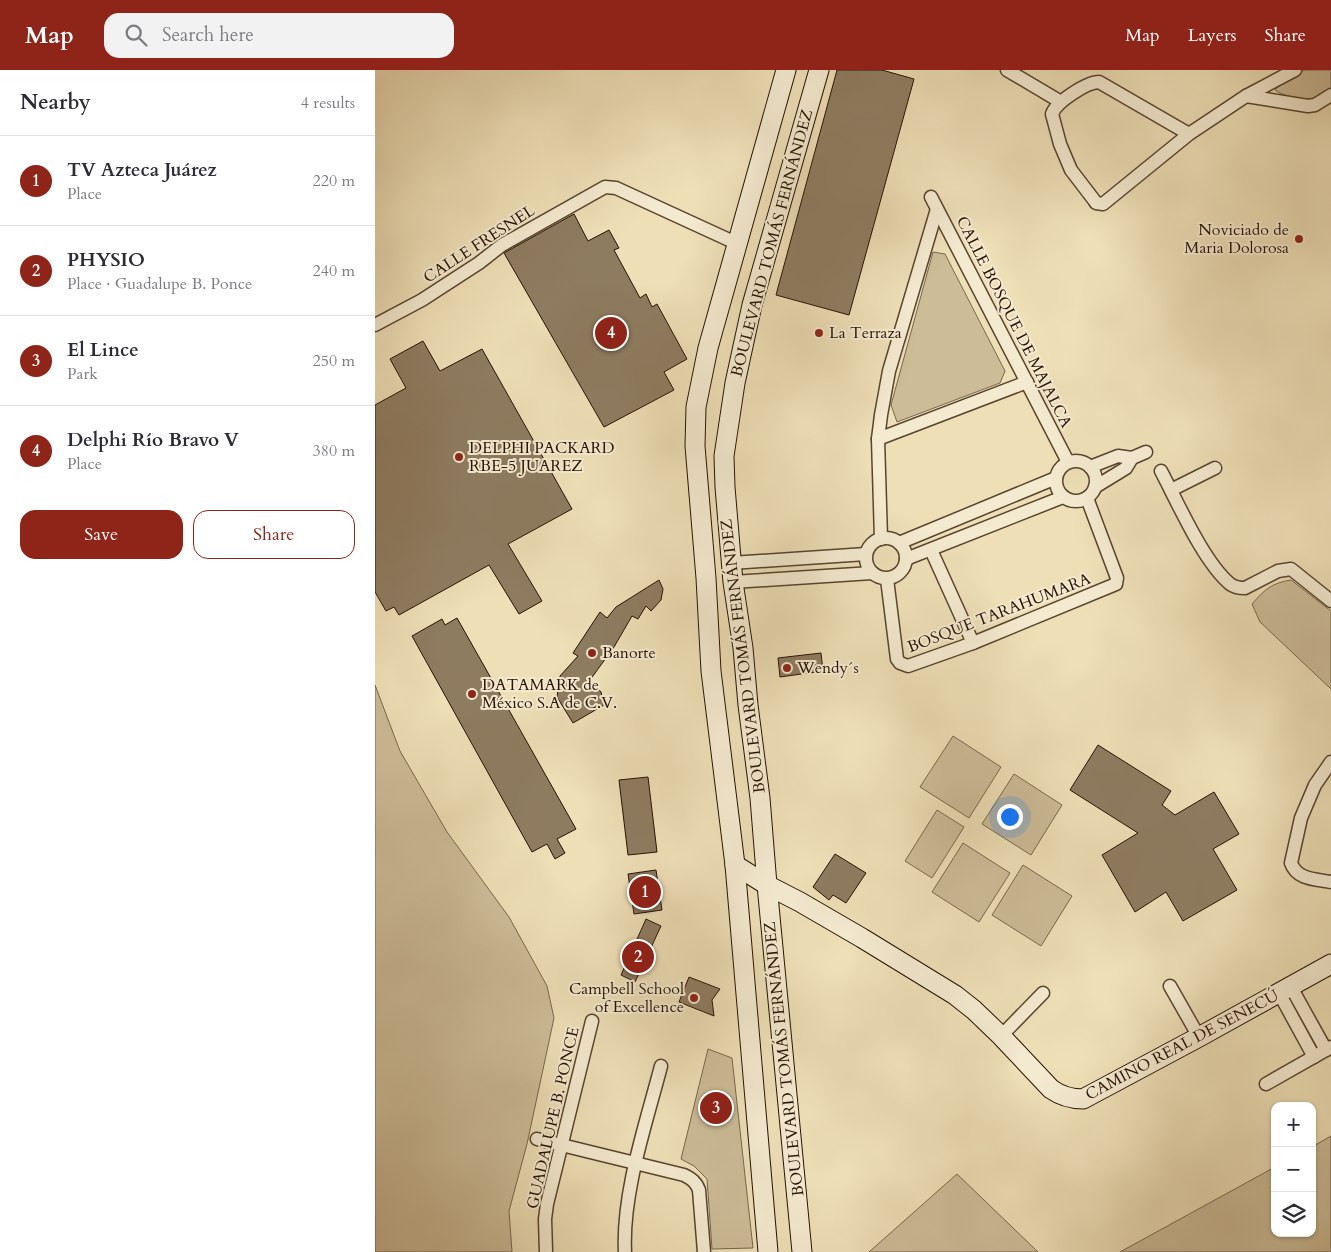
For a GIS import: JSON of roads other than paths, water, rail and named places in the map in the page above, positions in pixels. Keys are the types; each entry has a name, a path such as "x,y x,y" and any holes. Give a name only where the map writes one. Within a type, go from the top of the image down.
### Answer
{"main road":[{"name":"BOULEVARD TOMÁS FERNÁNDEZ","path":"767,1252 749,1015 735,865 711,671 706,578 695,446 696,407 708,348 785,70"},
{"name":"BOULEVARD TOMÁS FERNÁNDEZ","path":"802,1252 760,798 743,648 732,573 724,456 735,383 752,305 819,70"},
{"path":"695,446 703,443 707,444 724,456"},
{"name":"CAMINO REAL DE SENECÚ","path":"735,865 862,938 955,995 1001,1036 1051,1089 1058,1094 1074,1099 1083,1099 1331,964"},
{"path":"739,907 767,885"}],"street":[{"path":"1007,70 1061,102"},
{"path":"1189,134 1099,82 1087,84 1056,105 1052,114 1060,144 1071,170 1094,200 1099,204 1105,203 1189,134 1246,96 1295,70"},
{"path":"1246,96 1310,106 1331,96"},
{"name":"CALLE FRESNEL","path":"375,325 429,296 479,263 502,245 605,187 616,188 737,244"},
{"name":"CALLE BOSQUE DE MAJALCA","path":"931,197 1068,462"},
{"path":"881,539 878,439 889,371 937,209"},
{"path":"878,439 1027,382"},
{"path":"1090,467 1118,456 1132,458 1146,452"},
{"path":"906,560 1063,497 1076,501 1087,498 1095,487 1126,468 1132,458"},
{"path":"1063,497 1059,491 1056,478 1058,472 1068,462 1078,461 1090,467 1094,473 1095,487"},
{"path":"1171,490 1215,468"},
{"path":"1161,471 1205,554 1231,585 1245,588 1278,571 1286,569 1291,570 1331,601"},
{"path":"899,543 1056,478"},
{"name":"BOSQUE TARAHUMARA","path":"887,579 897,659 900,664 908,666 973,643 1115,585 1117,578 1087,498"},
{"path":"732,573 871,573 880,578 887,579 898,574 905,566 906,560 899,543 888,538 875,541 869,547 865,561 871,573"},
{"path":"931,550 973,643"},
{"path":"732,573 866,554"},
{"path":"1331,762 1315,785 1301,818 1291,863 1301,876 1331,882"},
{"path":"1170,986 1199,1037"},
{"path":"1266,1084 1329,1049 1285,990"},
{"path":"1285,990 1315,1057"},
{"path":"1001,1036 1043,993"},
{"name":"GUADALUPE B. PONCE","path":"546,1252 545,1219 593,1021"},
{"path":"625,1252 626,1211 661,1066"},
{"path":"537,1139 685,1175 693,1179 699,1190 704,1252"}],"place":[{"name":"Noviciado de Maria Dolorosa","path":"1299,239"},
{"name":"Delphi Río Bravo V","path":"611,333"},
{"name":"La Terraza","path":"819,333"},
{"name":"DELPHI PACKARD RBE-5 JUAREZ","path":"459,457"},
{"name":"Banorte","path":"592,653"},
{"name":"Wendy´s","path":"787,668"},
{"name":"DATAMARK de México S.A de C.V.","path":"472,694"},
{"name":"TV Azteca Juárez","path":"645,892"},
{"name":"PHYSIO","path":"638,957"},
{"name":"Campbell School of Excellence","path":"694,998"},
{"name":"El Lince","path":"716,1108"}]}
